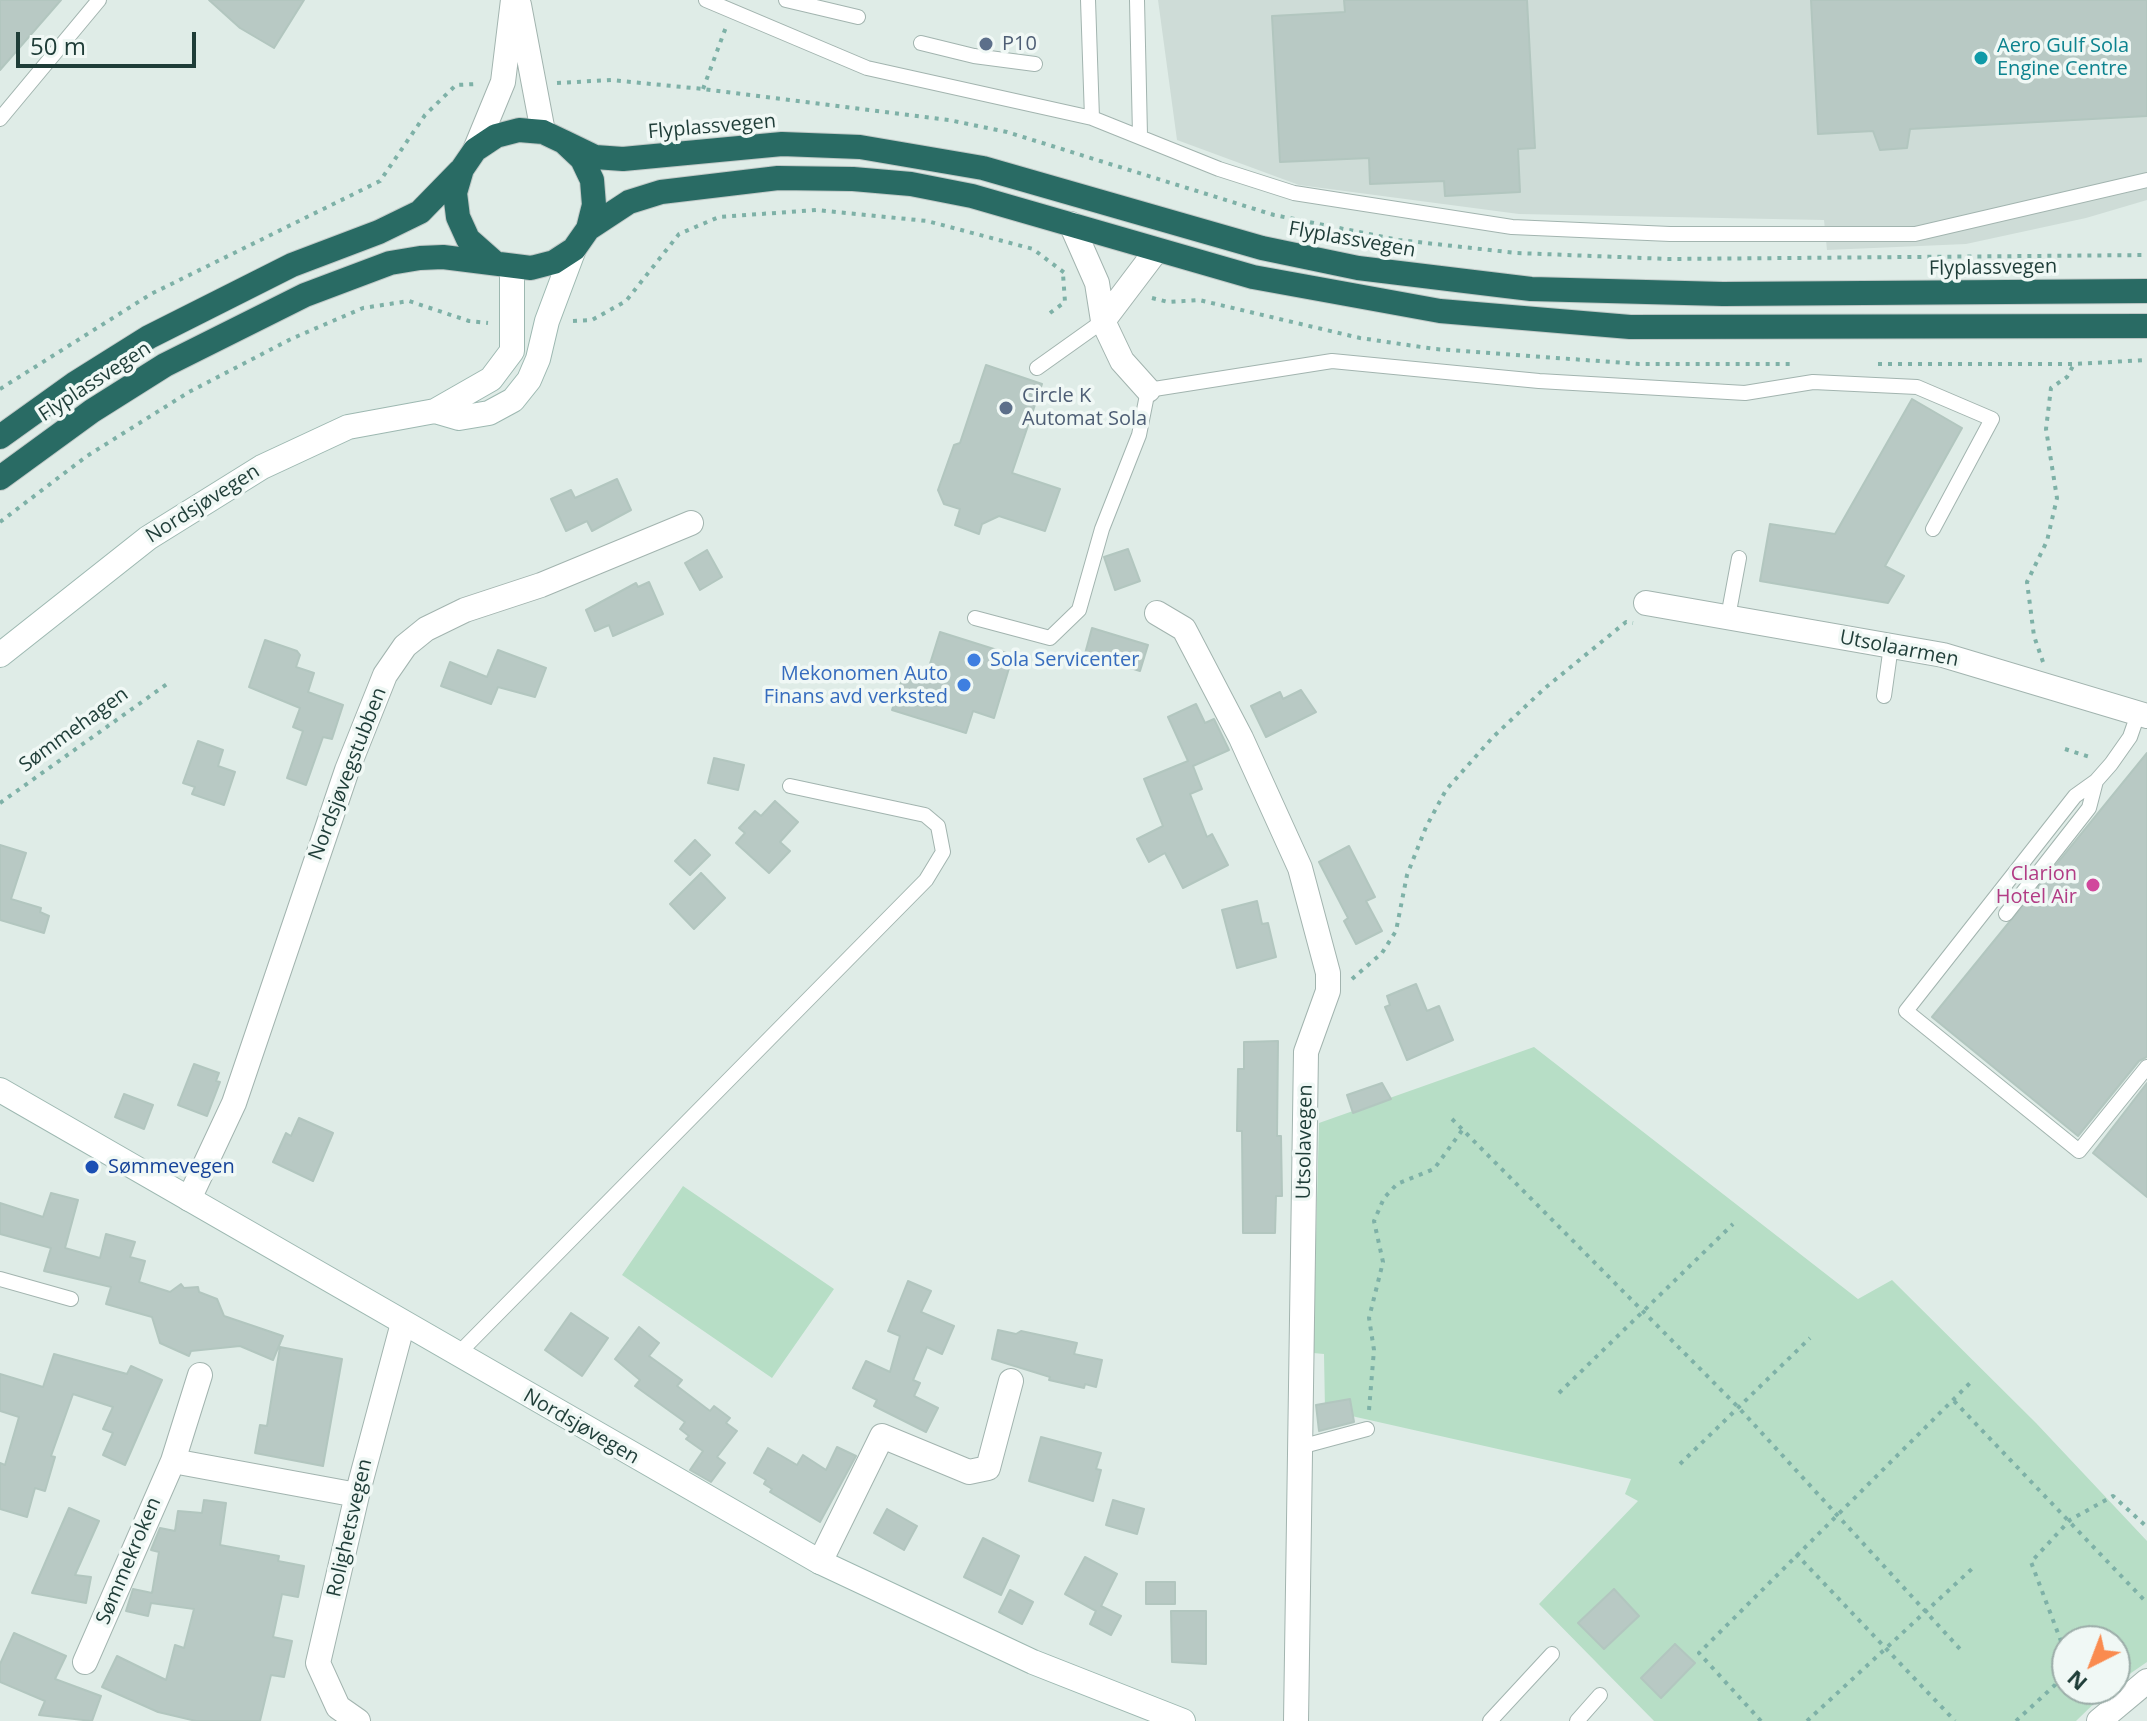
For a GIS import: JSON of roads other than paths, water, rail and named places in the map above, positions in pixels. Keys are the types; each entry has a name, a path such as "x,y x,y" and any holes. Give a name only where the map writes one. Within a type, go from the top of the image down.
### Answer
{"highway":[{"name":"Flyplassvegen","path":"0,437 149,337 292,265 379,232 420,212 496,136 519,130 554,137 595,157 623,159 782,144 860,147 983,168 1262,248 1358,268 1531,289 1723,294 2147,291"},
{"path":"554,137 582,159 592,180 594,205 581,239"},
{"path":"469,160 455,193 458,217 468,239 503,264"},
{"name":"Flyplassvegen","path":"0,478 92,411 165,365 305,295 390,263 420,258 531,268 554,262 629,202 661,192 778,178 911,184 996,202 1253,277 1440,311 1630,327 2147,326"}],"street":[{"path":"516,0 554,137"},
{"path":"469,160 503,82 516,0"},
{"path":"1071,224 1097,283 1103,321 1122,361 1148,390"},
{"name":"Nordsjøvegen","path":"435,411 459,418 489,413 513,400 529,380 538,359 547,321 581,239"},
{"path":"1103,321 1156,251"},
{"name":"Nordsjøvegen","path":"0,655 148,538 262,467 348,427 435,411 491,379 512,351 503,264"},
{"name":"Nordsjøvegstubben","path":"189,1199 234,1103 347,770 385,675 405,646 426,629 465,610 541,585 691,523"},
{"name":"Utsolaarmen","path":"1646,603 1943,655 2142,715"},
{"name":"Utsolavegen","path":"1157,613 1184,629 1248,752 1300,868 1318,931 1328,991 1306,1052 1296,1721"},
{"name":"Nordsjøvegen","path":"0,1090 820,1562 1019,1655 1183,1721"},
{"name":"Rolighetsvegen","path":"358,1721 338,1707 318,1663 357,1495 403,1323"},
{"name":"Sømmekroken","path":"85,1662 173,1461 200,1375"},
{"path":"820,1562 882,1436 969,1472 988,1468 1011,1381"},
{"path":"173,1461 357,1495"},
{"path":"2099,1721 2147,1681"}],"lane":[{"path":"0,119 99,0"},
{"path":"706,0 867,68 1092,118 1219,169 1294,193 1512,227 1591,232 1915,234 2147,180"},
{"path":"786,0 858,17"},
{"path":"1088,0 1092,118"},
{"path":"1137,0 1140,135"},
{"path":"921,43 974,56 1035,64"},
{"path":"1037,368 1103,321"},
{"path":"975,618 1050,638 1079,610 1102,529 1139,435 1148,390 1332,361 1539,381 1745,393 1813,382 1917,387 1992,419 1933,529"},
{"path":"1728,617 1739,558"},
{"path":"1884,696 1891,646"},
{"path":"2142,715 2111,764 2096,781 2075,796 1906,1011 2079,1151 2147,1067"},
{"path":"2006,914 2089,808 2096,781"},
{"path":"457,1355 926,880 943,852 938,826 925,815 790,786"},
{"path":"0,1279 71,1299"},
{"path":"1300,1447 1367,1429"},
{"path":"1490,1721 1552,1654"},
{"path":"1577,1721 1600,1695"}],"place":[{"name":"P10","path":"986,44"},
{"name":"Aero Gulf Sola Engine Centre","path":"1981,58"},
{"name":"Circle K Automat Sola","path":"1006,408"},
{"name":"Sola Servicenter","path":"974,660"},
{"name":"Mekonomen Auto Finans avd verksted","path":"964,685"},
{"name":"Clarion Hotel Air","path":"2093,885"},
{"name":"Sømmevegen","path":"92,1167"}]}
